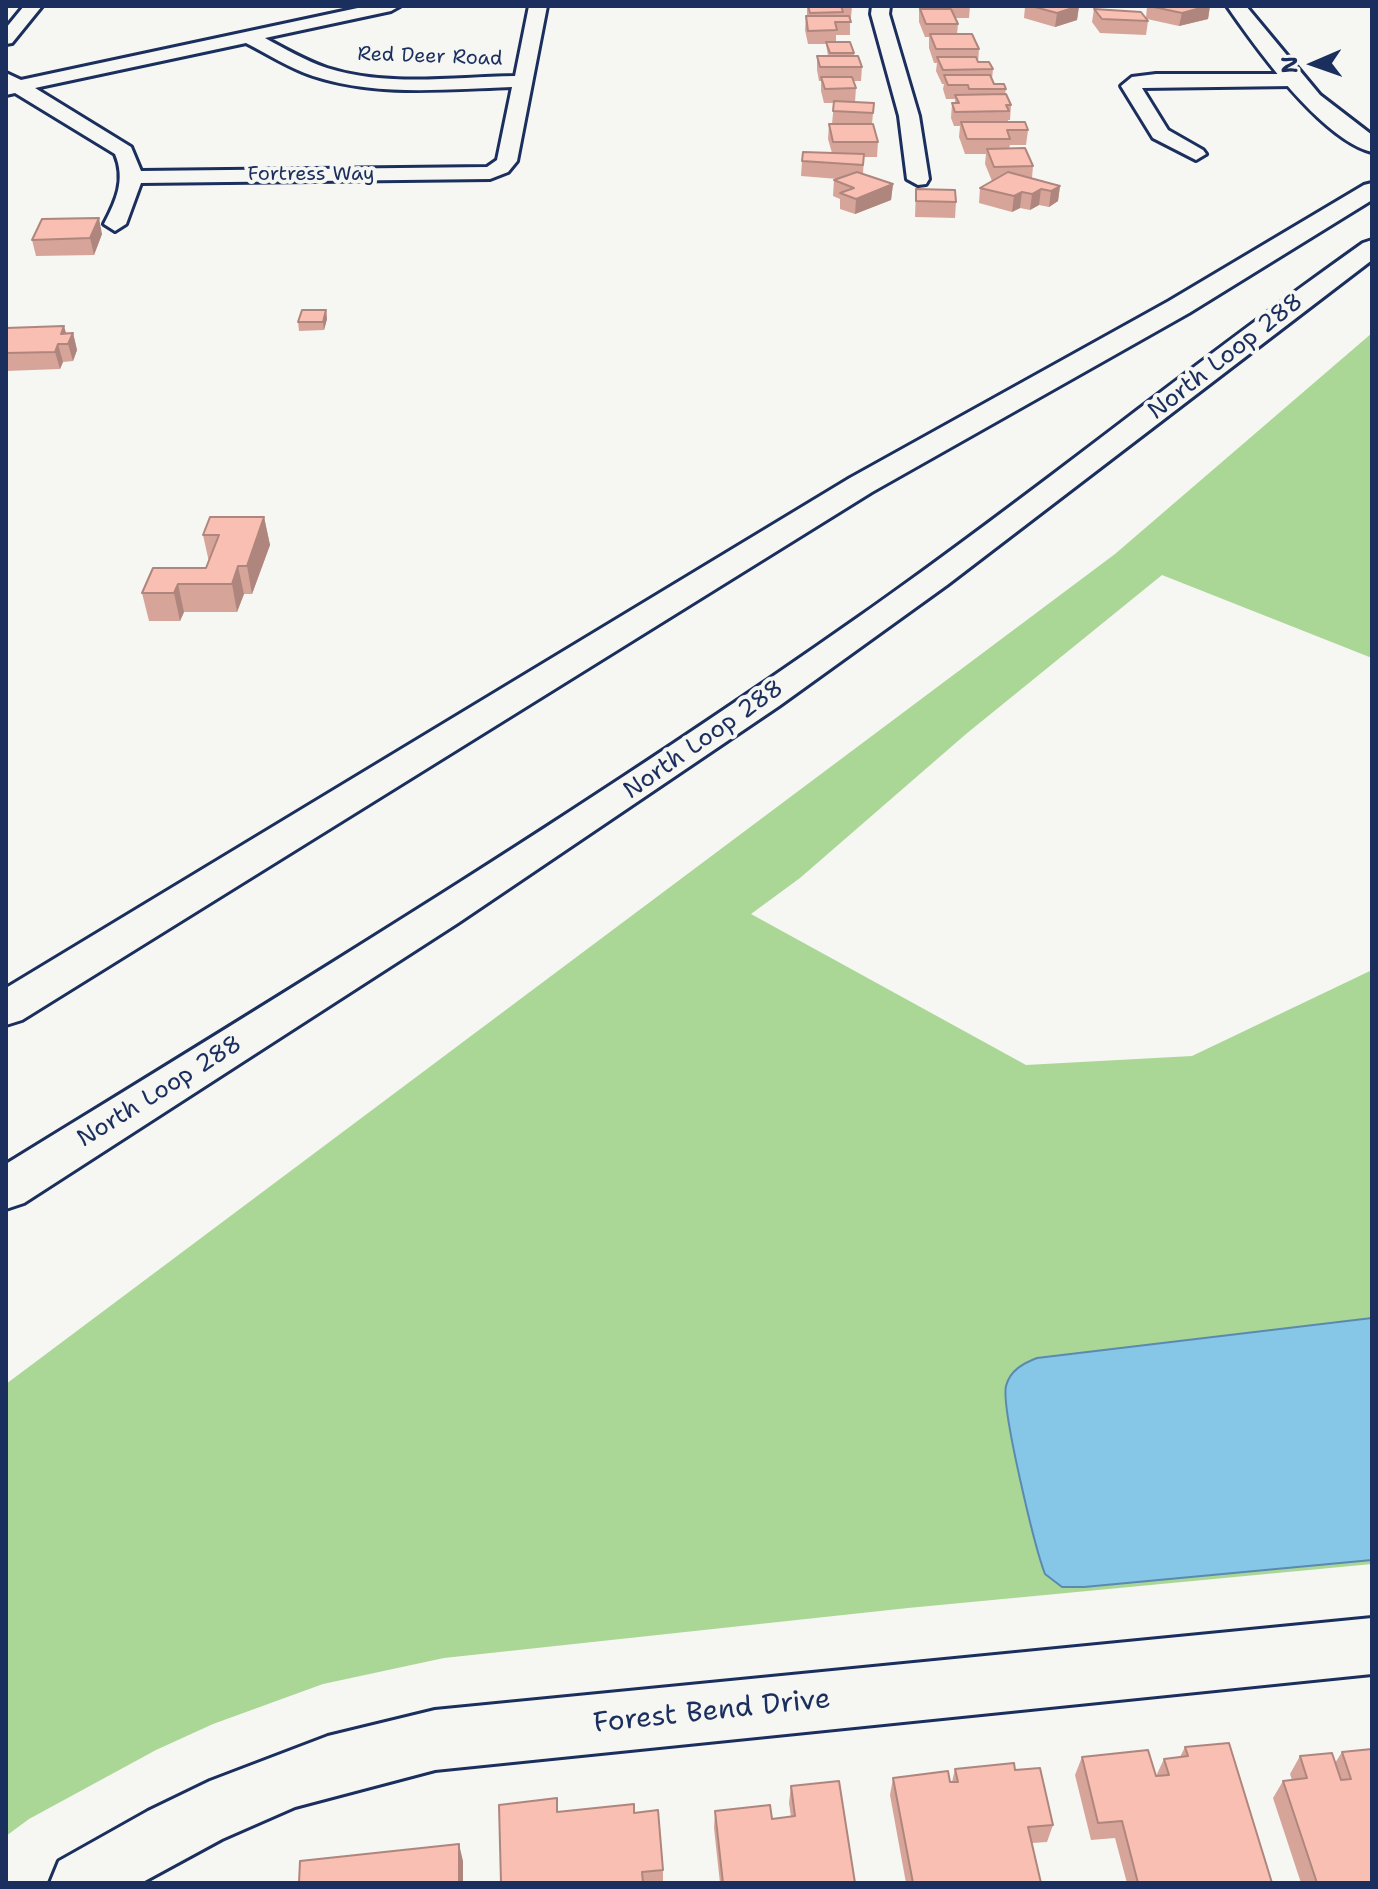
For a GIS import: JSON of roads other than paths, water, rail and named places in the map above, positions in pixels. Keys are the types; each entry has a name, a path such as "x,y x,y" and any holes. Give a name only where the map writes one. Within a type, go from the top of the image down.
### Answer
{"main road":[{"path":"1236,6 1293,80 1328,116 1372,145"},
{"path":"6,1009 861,485 1179,307 1372,190"},
{"name":"North Loop 288","path":"6,1189 622,797 958,561 1295,302 1372,248"}],"street":[{"path":"6,39 33,6"},
{"path":"9,85 391,6"},
{"path":"523,81 538,6"},
{"path":"881,6 880,14 906,98 918,159 918,179"},
{"name":"Red Deer Road","path":"248,37 321,72 349,77 397,82 523,81"},
{"path":"1196,154 1160,134 1131,86 1156,80 1293,80"},
{"name":"Fortress Way","path":"133,177 490,173 507,161 523,81"},
{"path":"9,85 124,151 133,177 128,199 115,224"},
{"name":"Forest Bend Drive","path":"81,1883 162,1834 236,1801 328,1767 435,1740 1372,1646"}],"water":[{"path":"1372,1318 1372,1560 1084,1587 1062,1587 1045,1574 1027,1509 1006,1399 1006,1386 1018,1368 1037,1358"}]}
